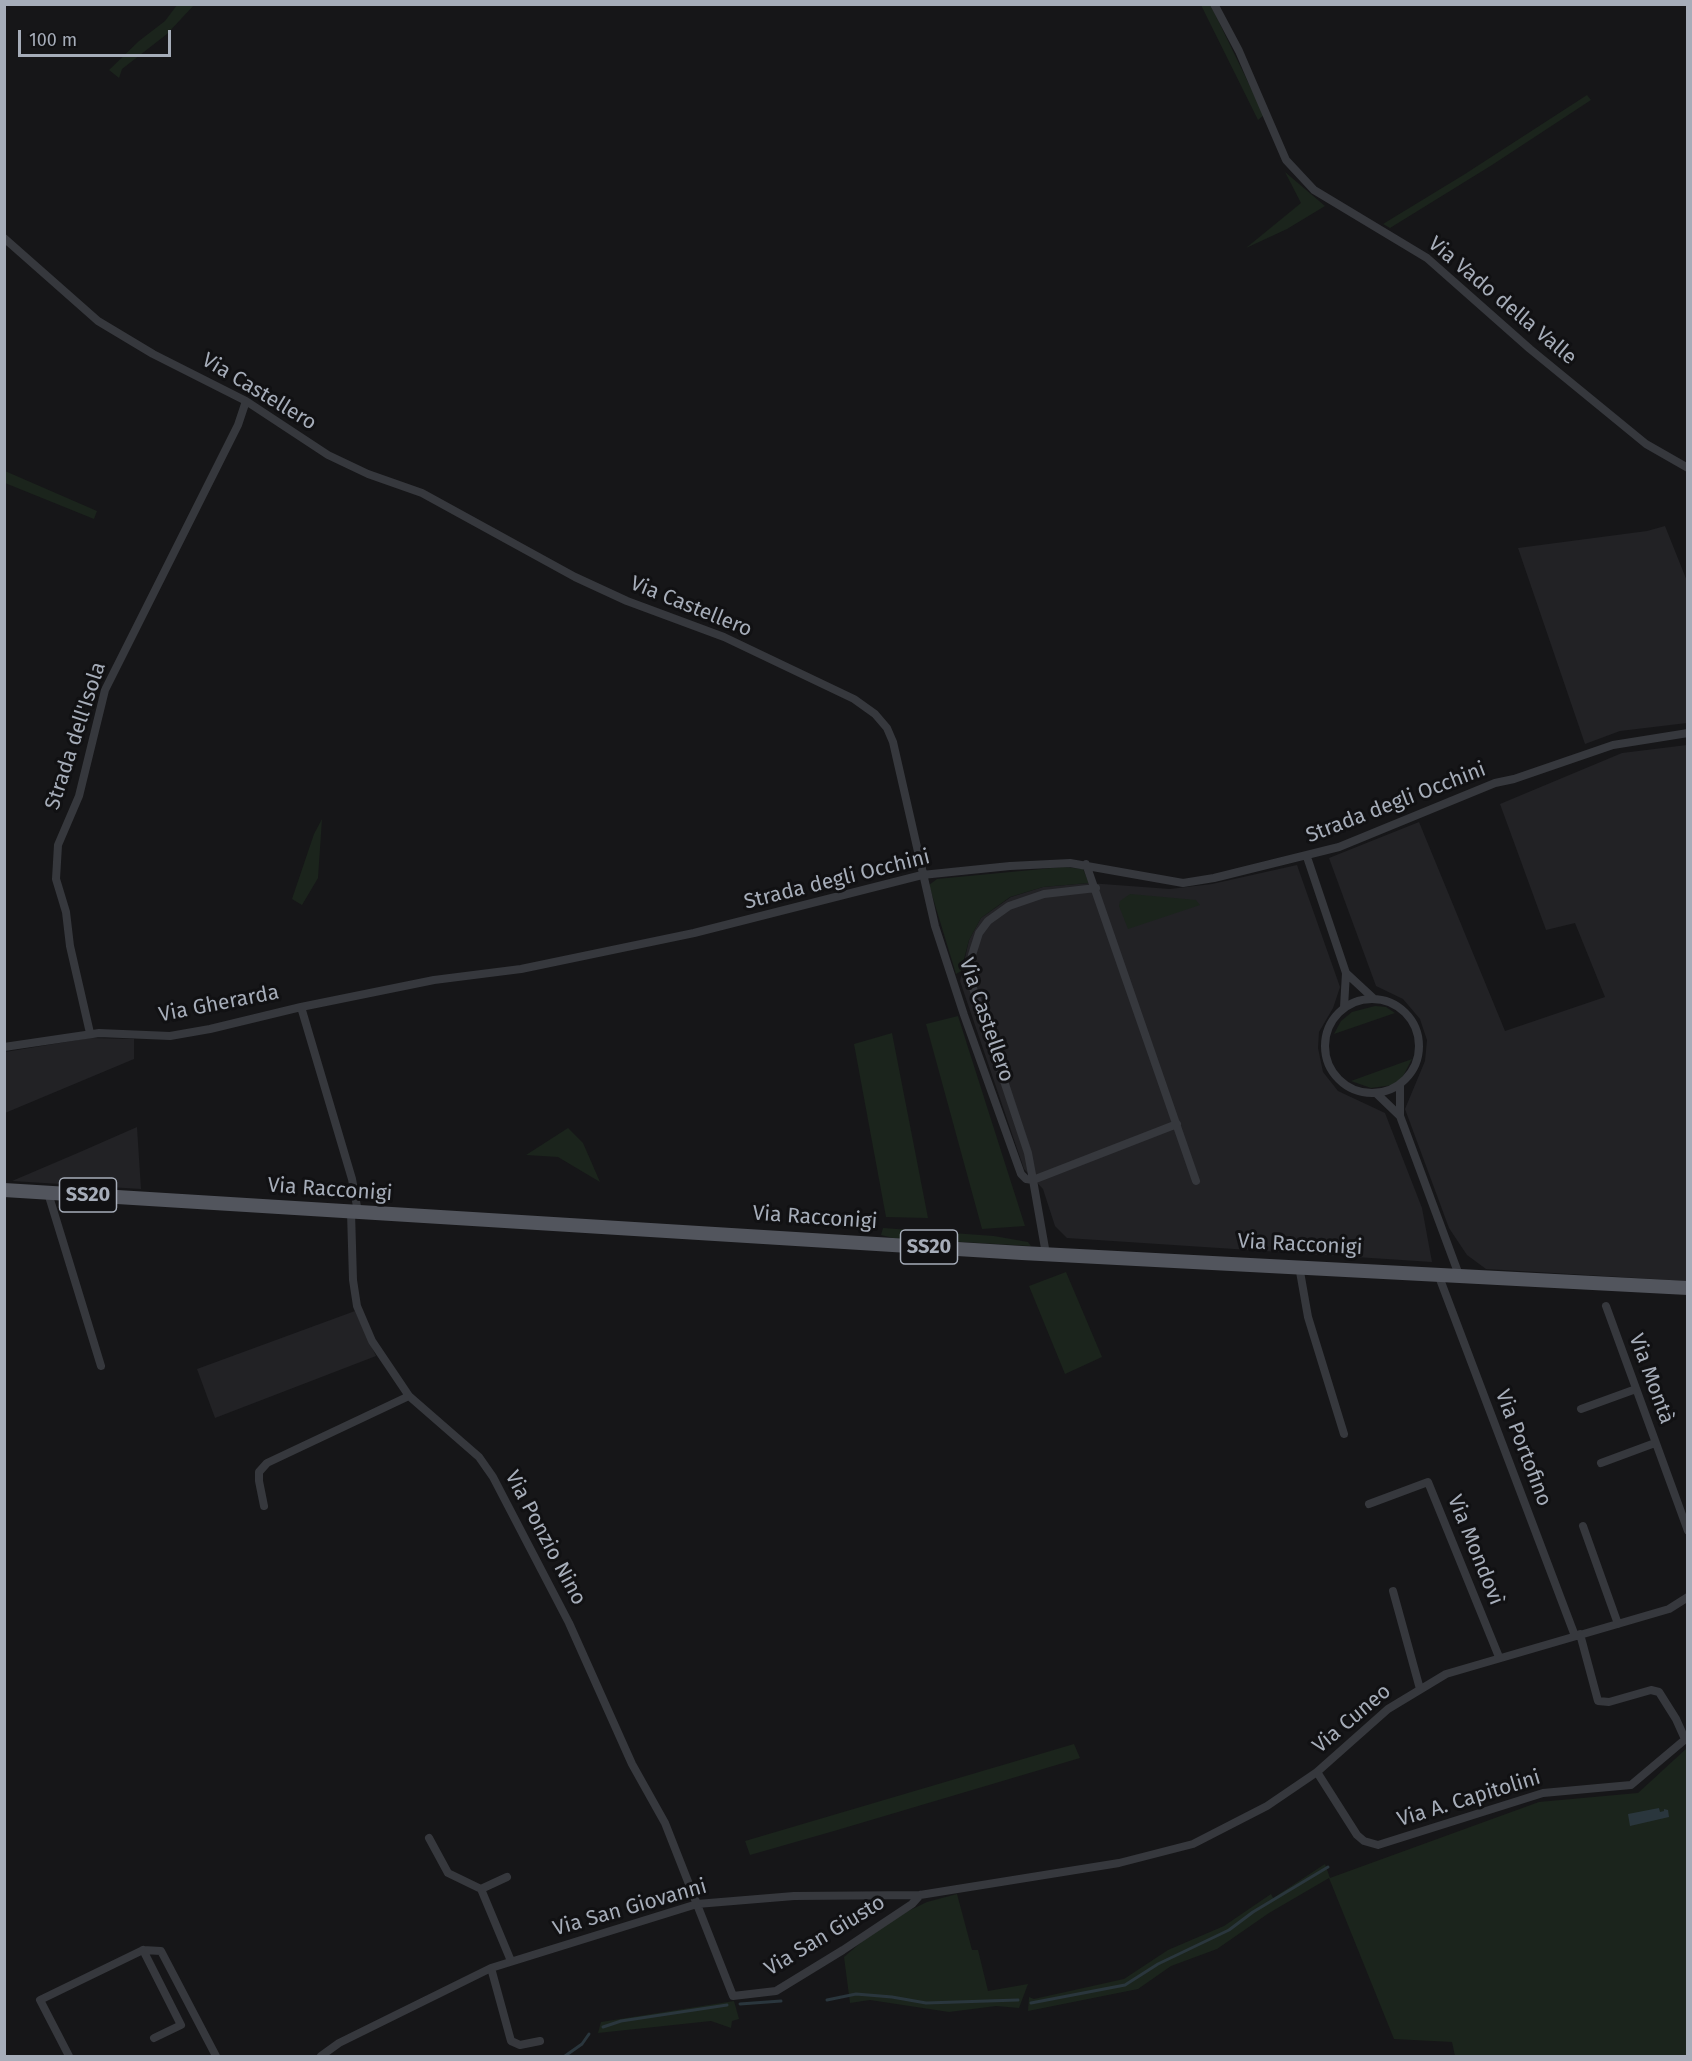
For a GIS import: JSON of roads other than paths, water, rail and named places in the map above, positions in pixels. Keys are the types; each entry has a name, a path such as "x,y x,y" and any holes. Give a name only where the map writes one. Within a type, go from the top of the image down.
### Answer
{"main road":[{"name":"Via Racconigi","path":"5,1190 1046,1254 1688,1288"}],"street":[{"name":"Via Vado della Valle","path":"1214,4 1239,51 1286,160 1314,190 1427,258 1530,349 1637,436 1688,468"},
{"name":"Via Castellero","path":"4,238 98,321 153,354 246,401 328,454 368,474 445,504 575,577 627,601 724,638 854,699 875,714 887,728 893,742 935,926 964,1015 1021,1174 1026,1179 1033,1180"},
{"name":"Strada dell'Isola","path":"90,1033 70,946 66,912 56,879 58,844 79,796 105,690 238,425 246,401"},
{"name":"Strada degli Occhini","path":"301,1007 434,980 521,969 694,933 922,874 1010,866 1086,864 1144,878 1183,883 1307,857 1339,847 1495,783 1514,779 1613,745 1688,733"},
{"path":"1307,857 1346,973 1344,1007"},
{"path":"1086,864 1196,1181"},
{"path":"1046,1254 1028,1153 969,969 979,933 988,921 1009,906 1044,894 1096,888"},
{"path":"1346,973 1373,998"},
{"path":"1373,998 1398,1005 1415,1025 1419,1038 1416,1064 1400,1084 1376,1093 1361,1092 1347,1086 1335,1076 1328,1062 1325,1047 1327,1032 1333,1018 1353,1002 1373,998"},
{"name":"Via Gherarda","path":"4,1047 90,1033 170,1036 210,1029 301,1007 352,1179 355,1212"},
{"path":"1400,1084 1400,1116 1459,1275"},
{"path":"1376,1093 1400,1116"},
{"path":"1033,1180 1177,1124"},
{"path":"48,1192 101,1366"},
{"name":"Via Ponzio Nino","path":"355,1212 353,1280 358,1311 372,1341 408,1396 479,1457 493,1477 569,1623 632,1764 665,1823 697,1904"},
{"path":"1299,1266 1308,1317 1344,1434"},
{"name":"Via Portofino","path":"1438,1274 1577,1635 1598,1701 1609,1702 1651,1690 1659,1692 1686,1738"},
{"name":"Via Montà","path":"1606,1306 1688,1531"},
{"path":"1581,1409 1636,1389"},
{"path":"264,1506 258,1481 259,1472 267,1463 408,1396"},
{"path":"1601,1463 1655,1443"},
{"name":"Via Mondovì","path":"1370,1504 1428,1482 1499,1657"},
{"path":"1583,1526 1618,1624"},
{"path":"1393,1591 1420,1689"},
{"name":"Via Cuneo","path":"1045,1874 1146,1857 1193,1844 1268,1806 1317,1772 1388,1709 1446,1674 1669,1609 1688,1597"},
{"name":"Via A. Capitolini","path":"1317,1772 1358,1835 1364,1841 1378,1845 1543,1793 1631,1785 1686,1738"},
{"path":"429,1838 448,1873 481,1889 511,1961"},
{"name":"Via San Giovanni","path":"321,2056 339,2043 490,1968 697,1904 794,1896 920,1895 1045,1874"},
{"path":"481,1889 507,1878"},
{"name":"Via San Giusto","path":"697,1904 733,1996 740,1996 776,1990 843,1950 912,1904 920,1895"},
{"path":"143,1950 181,2025 154,2038"},
{"path":"69,2056 68,2050 40,2000 143,1950 160,1951 216,2056"},
{"path":"490,1968 511,2040 520,2045 540,2041"}],"waterway":[{"path":"1031,2003 1125,1985 1158,1964 1229,1930 1253,1912 1328,1867"},
{"path":"827,2000 856,1994 926,2003 1018,2000"},
{"path":"740,2004 781,2001"},
{"path":"603,2027 621,2021 727,2005"},
{"path":"565,2056 582,2044 589,2034"}]}
